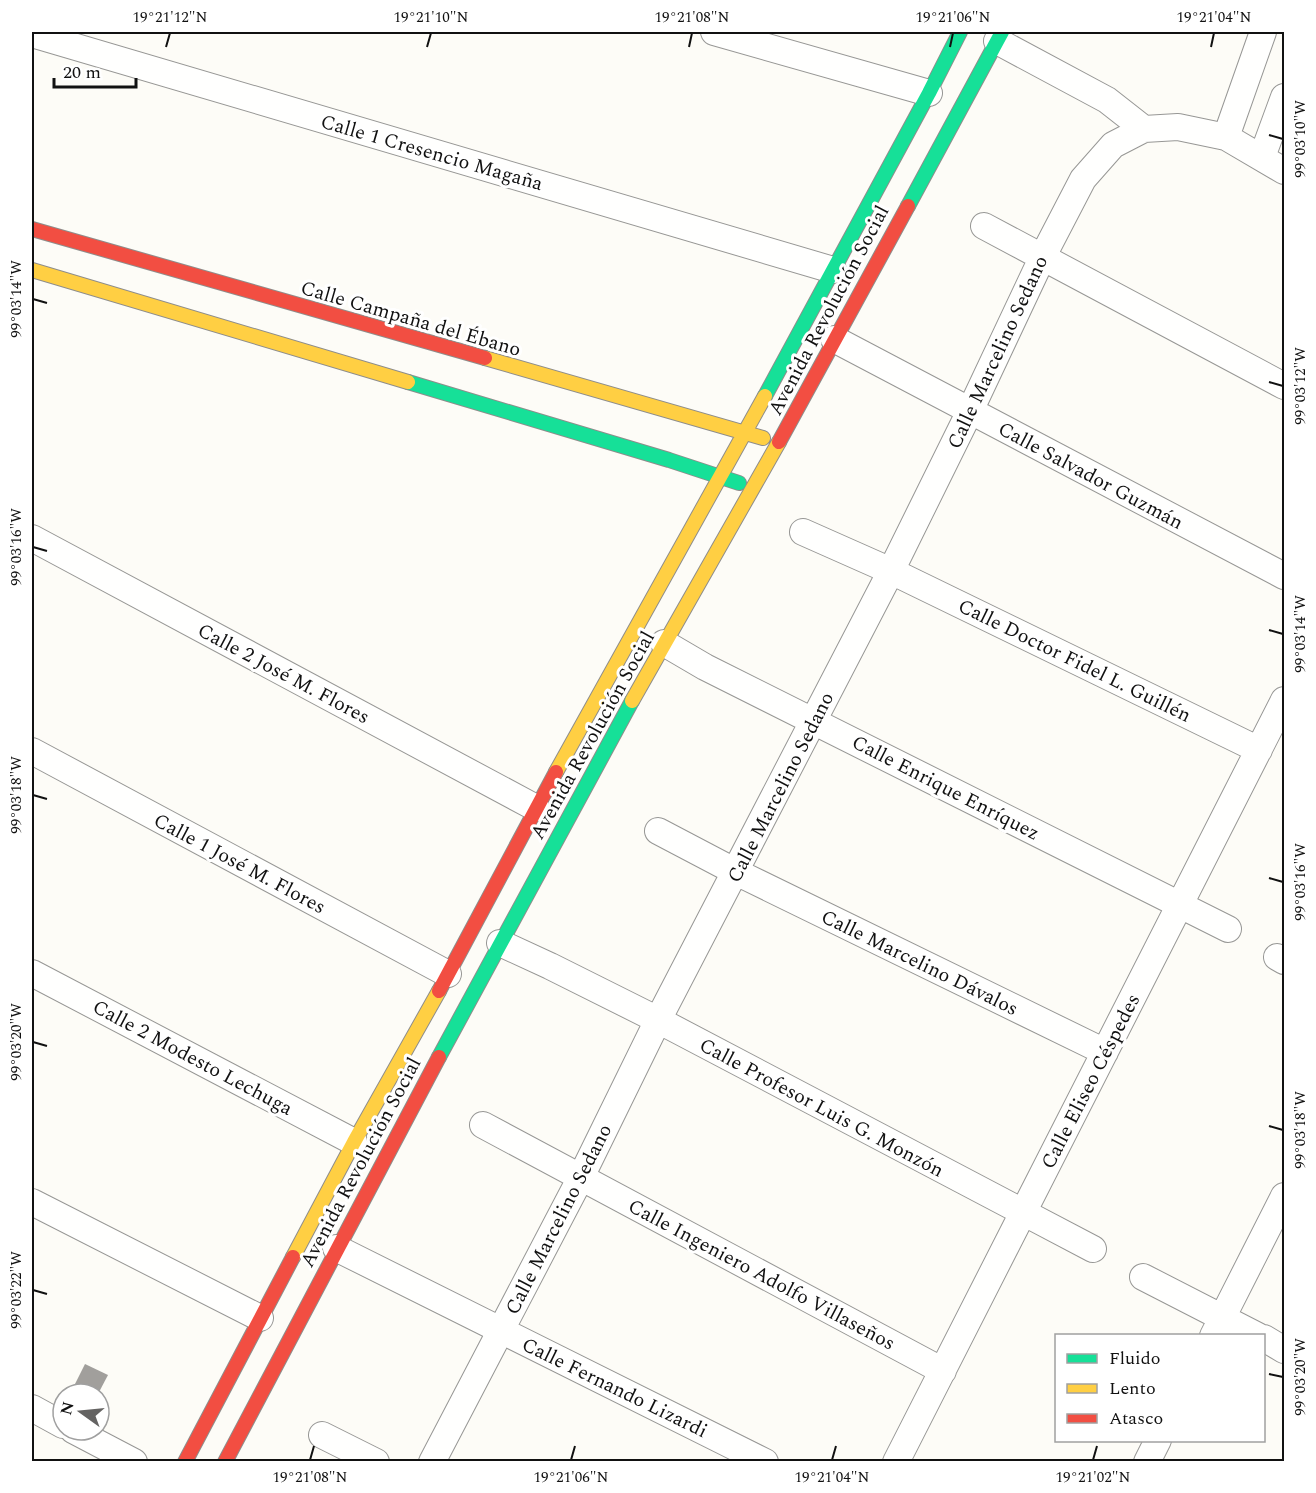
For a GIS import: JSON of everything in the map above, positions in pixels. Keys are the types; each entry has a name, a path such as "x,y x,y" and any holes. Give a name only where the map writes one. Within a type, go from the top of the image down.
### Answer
{"street":[{"path":"714,32 929,93"},
{"name":"Avenida Revolución Social","path":"185,1461 354,1142 721,476 960,32"},
{"path":"1226,137 1263,32"},
{"name":"Calle 1 Cresencio Magaña","path":"32,34 833,270"},
{"path":"1000,36 1046,66 1107,100 1144,129 1178,126 1226,137 1284,171"},
{"name":"Avenida Revolución Social","path":"225,1461 336,1248 500,943 664,644 779,443 1000,36"},
{"path":"1262,158 1284,97"},
{"name":"Calle Marcelino Sedano","path":"432,1461 581,1177 658,1020 891,571 970,411 1042,256 1083,179 1113,146 1144,129"},
{"path":"984,226 1284,386"},
{"name":"Calle Campaña del Ébano","path":"32,229 779,443"},
{"path":"32,270 669,460 753,488"},
{"name":"Calle Salvador Guzmán","path":"834,339 1284,576"},
{"path":"686,418 688,434"},
{"path":"669,460 682,449"},
{"name":"Calle Doctor Fidel L. Guillén","path":"803,532 891,571 1259,750"},
{"name":"Calle 2 José M. Flores","path":"32,538 536,808"},
{"name":"Calle Enrique Enríquez","path":"664,644 705,667 1228,929"},
{"name":"Calle Eliseo Céspedes","path":"896,1461 1284,700"},
{"name":"Calle 1 José M. Flores","path":"32,751 448,975"},
{"name":"Calle Marcelino Dávalos","path":"658,831 736,872 1105,1052"},
{"name":"Calle Profesor Luis G. Monzón","path":"500,943 658,1020 1094,1249"},
{"name":"Calle 2 Modesto Lechuga","path":"32,973 354,1142"},
{"name":"Calle Ingeniero Adolfo Villaseños","path":"483,1125 943,1371"},
{"path":"1218,1326 1284,1196"},
{"path":"32,1202 260,1318"},
{"name":"Calle Fernando Lizardi","path":"336,1248 765,1461"},
{"path":"1143,1277 1218,1326 1254,1334"},
{"path":"1265,1339 1284,1350"},
{"path":"32,1408 51,1418"},
{"path":"322,1435 376,1461"},
{"path":"97,1442 134,1461"},
{"path":"1147,1461 1157,1442"}],"building":[{"path":"85,1364 108,1375 104,1382 76,1382"}],"traffic: fast":[{"path":"765,396 960,32"},
{"path":"908,206 1002,32"},
{"path":"408,382 739,483"},
{"path":"439,1057 632,701"}],"traffic: slow":[{"path":"32,270 408,382"},
{"path":"485,358 763,438"},
{"path":"556,772 765,396"},
{"path":"632,701 779,442"},
{"path":"293,1257 354,1142 439,991"}],"traffic: jam":[{"path":"779,442 908,206"},
{"path":"32,229 485,358"},
{"path":"439,991 556,772"},
{"path":"225,1462 439,1057"},
{"path":"185,1462 293,1257"}]}
